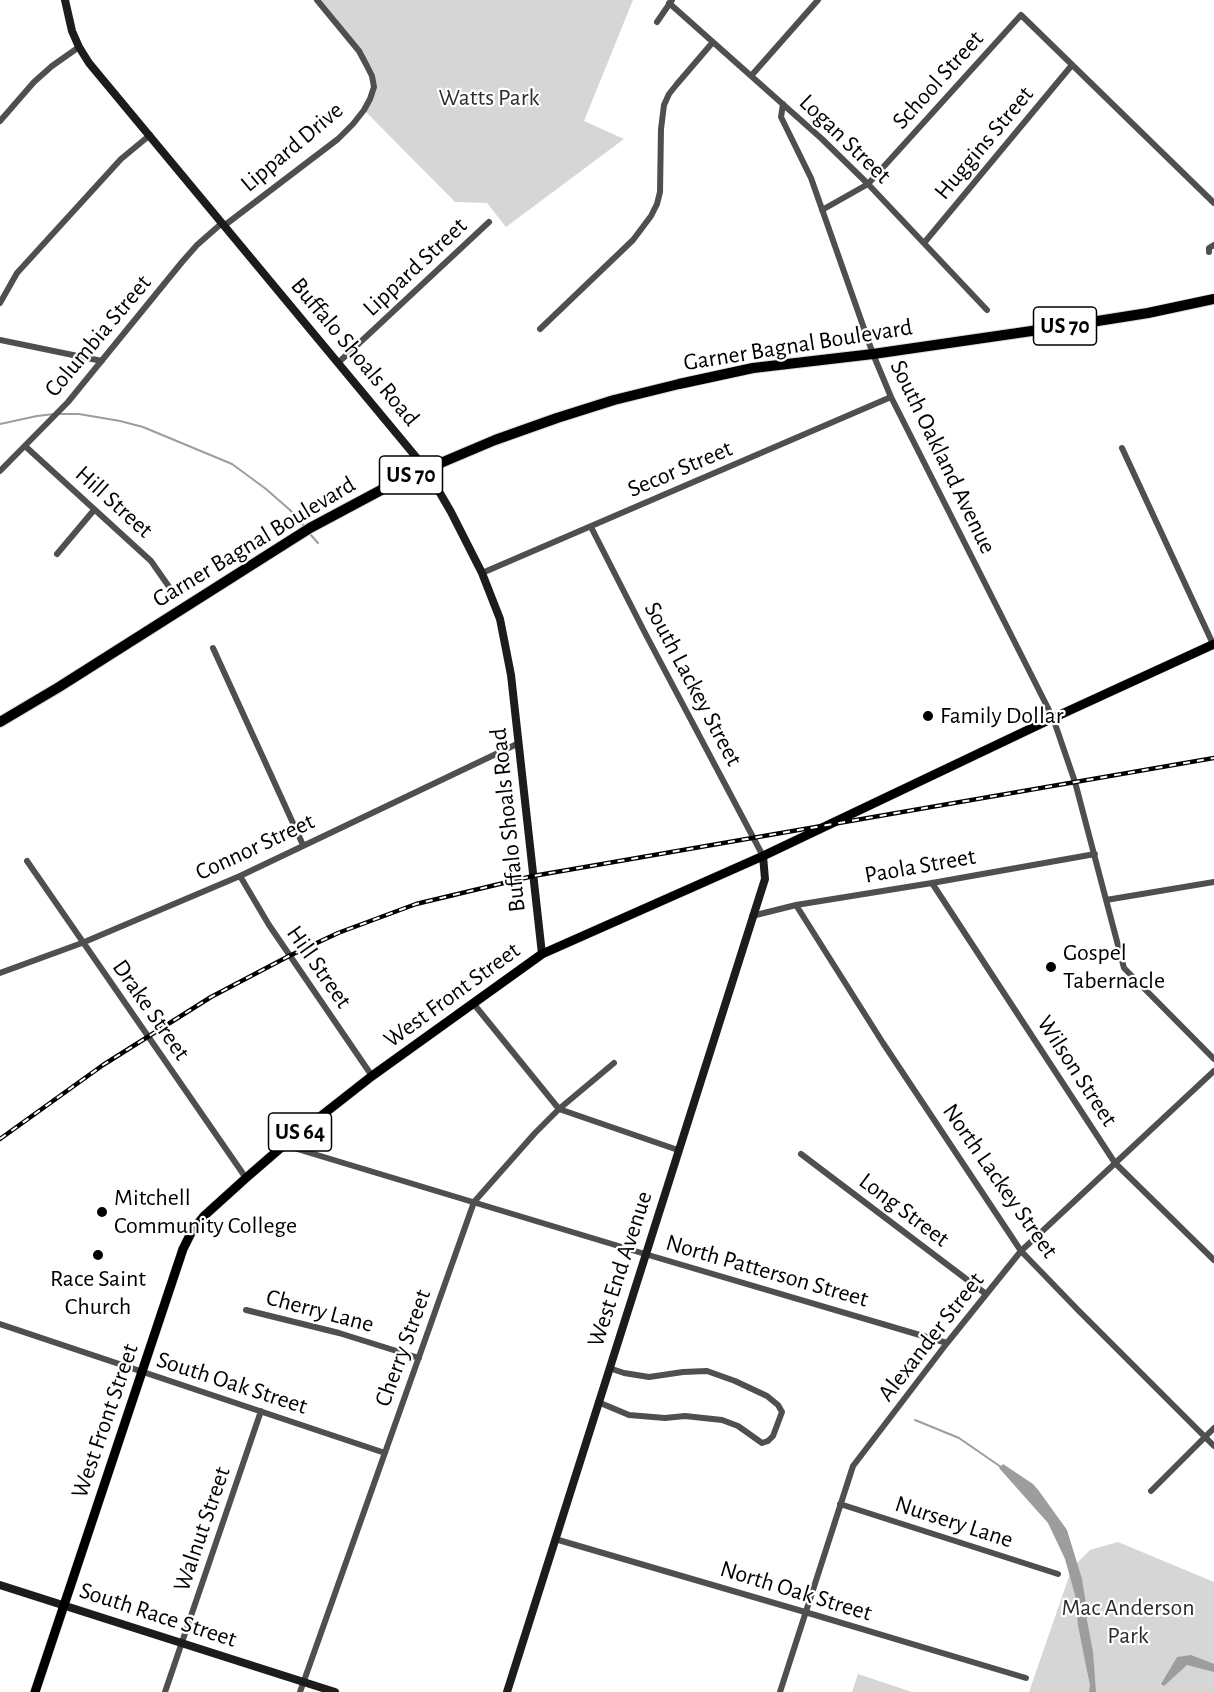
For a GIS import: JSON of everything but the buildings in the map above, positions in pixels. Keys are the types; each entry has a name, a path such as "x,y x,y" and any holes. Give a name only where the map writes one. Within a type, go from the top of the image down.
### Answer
{"highway":[{"name":"Garner Bagnal Boulevard","path":"0,722 60,687 310,528 398,481 546,421 624,397 753,368 873,354 1148,313 1214,299"}],"main road":[{"name":"West Front Street","path":"35,1692 183,1249 192,1231 204,1216 246,1178 372,1076 542,954 763,856 1214,644"}],"street":[{"name":"Buffalo Shoals Road","path":"65,0 72,31 88,63 426,469 482,573 500,619 512,675 542,954"},
{"name":"Lippard Drive","path":"223,224 338,139 353,124 370,99 374,87 372,76 359,51 317,0"},
{"path":"751,76 818,0"},
{"path":"657,22 670,2"},
{"name":"Logan Street","path":"670,2 822,139 868,184 987,310"},
{"name":"School Street","path":"822,210 868,184 1021,15 1072,65"},
{"path":"540,329 633,240 651,216 660,192 661,129 664,105 677,84 713,42"},
{"path":"0,121 34,82 79,47"},
{"path":"1072,65 1214,203"},
{"name":"Huggins Street","path":"924,243 1072,65"},
{"name":"South Oakland Avenue","path":"783,104 781,117 811,178 873,354 891,397 1053,718 1075,782 1124,968 1214,1059"},
{"path":"0,303 17,273 31,257 121,159 150,135"},
{"name":"Lippard Street","path":"339,362 489,222"},
{"name":"Columbia Street","path":"0,471 68,402 197,245 223,224"},
{"path":"1209,252 1209,248 1214,245"},
{"path":"0,340 102,361"},
{"name":"Secor Street","path":"482,573 891,397"},
{"name":"Hill Street","path":"25,446 151,561 172,591"},
{"path":"1122,448 1214,644"},
{"path":"57,554 94,510"},
{"name":"South Lackey Street","path":"591,527 763,856"},
{"path":"213,648 303,845"},
{"name":"Connor Street","path":"0,973 82,943 240,876 519,742"},
{"name":"Paola Street","path":"752,916 796,905 1095,854"},
{"name":"West End Avenue","path":"507,1692 765,879 763,856"},
{"name":"Drake Street","path":"27,861 246,1178"},
{"name":"Hill Street","path":"240,876 269,925 372,1076"},
{"path":"1107,900 1214,882"},
{"name":"Wilson Street","path":"932,883 1115,1163 1214,1260"},
{"name":"North Lackey Street","path":"796,905 883,1043 1021,1251 1214,1446"},
{"path":"473,1003 559,1109 678,1150"},
{"name":"Cherry Street","path":"300,1692 474,1202 559,1109 614,1063"},
{"name":"Alexander Street","path":"780,1692 853,1466 1021,1251 1214,1071"},
{"name":"North Patterson Street","path":"284,1145 947,1343"},
{"name":"Long Street","path":"801,1154 986,1294"},
{"name":"Cherry Lane","path":"246,1310 339,1333 418,1358"},
{"name":"South Oak Street","path":"0,1324 385,1453"},
{"path":"598,1402 629,1415 665,1418 685,1416 722,1420 738,1426 762,1443 773,1436 783,1412 767,1396 707,1371 649,1377 609,1368"},
{"name":"Walnut Street","path":"165,1692 261,1412"},
{"path":"1151,1491 1214,1428"},
{"name":"Nursery Lane","path":"840,1504 1058,1574"},
{"name":"North Oak Street","path":"555,1539 1026,1678"},
{"name":"South Race Street","path":"0,1585 335,1692"}],"green space":[{"name":"Watts Park","path":"317,0 633,0 584,121 624,139 506,227 487,203 455,202 364,110 374,87 367,66"},
{"name":"Mac Anderson Park","path":"1118,1542 1214,1582 1214,1692 1029,1692 1072,1568 1090,1550"},
{"path":"858,1674 912,1692 852,1692"}],"shaded area":[{"path":"1003,1464 1033,1484 1067,1530 1082,1579 1093,1652 1096,1692 1089,1692 1090,1685 1078,1625 1075,1595 1065,1559 1048,1523 999,1468"},
{"path":"1191,1655 1214,1664 1214,1672 1187,1665 1164,1686 1161,1684 1177,1657"}],"waterway":[{"path":"0,424 54,414"},
{"path":"59,414 79,414 143,427 232,464 266,489 305,527"},
{"path":"310,534 318,543"},
{"path":"915,1420 959,1438 1001,1467"}],"railway":[{"path":"0,1139 103,1065 211,997 338,933 416,904 533,876 1214,758"}],"place":[{"name":"Family Dollar","path":"928,716"},
{"name":"Gospel Tabernacle","path":"1051,967"},
{"name":"Mitchell Community College","path":"102,1212"},
{"name":"Race Saint Church","path":"98,1255"}]}
